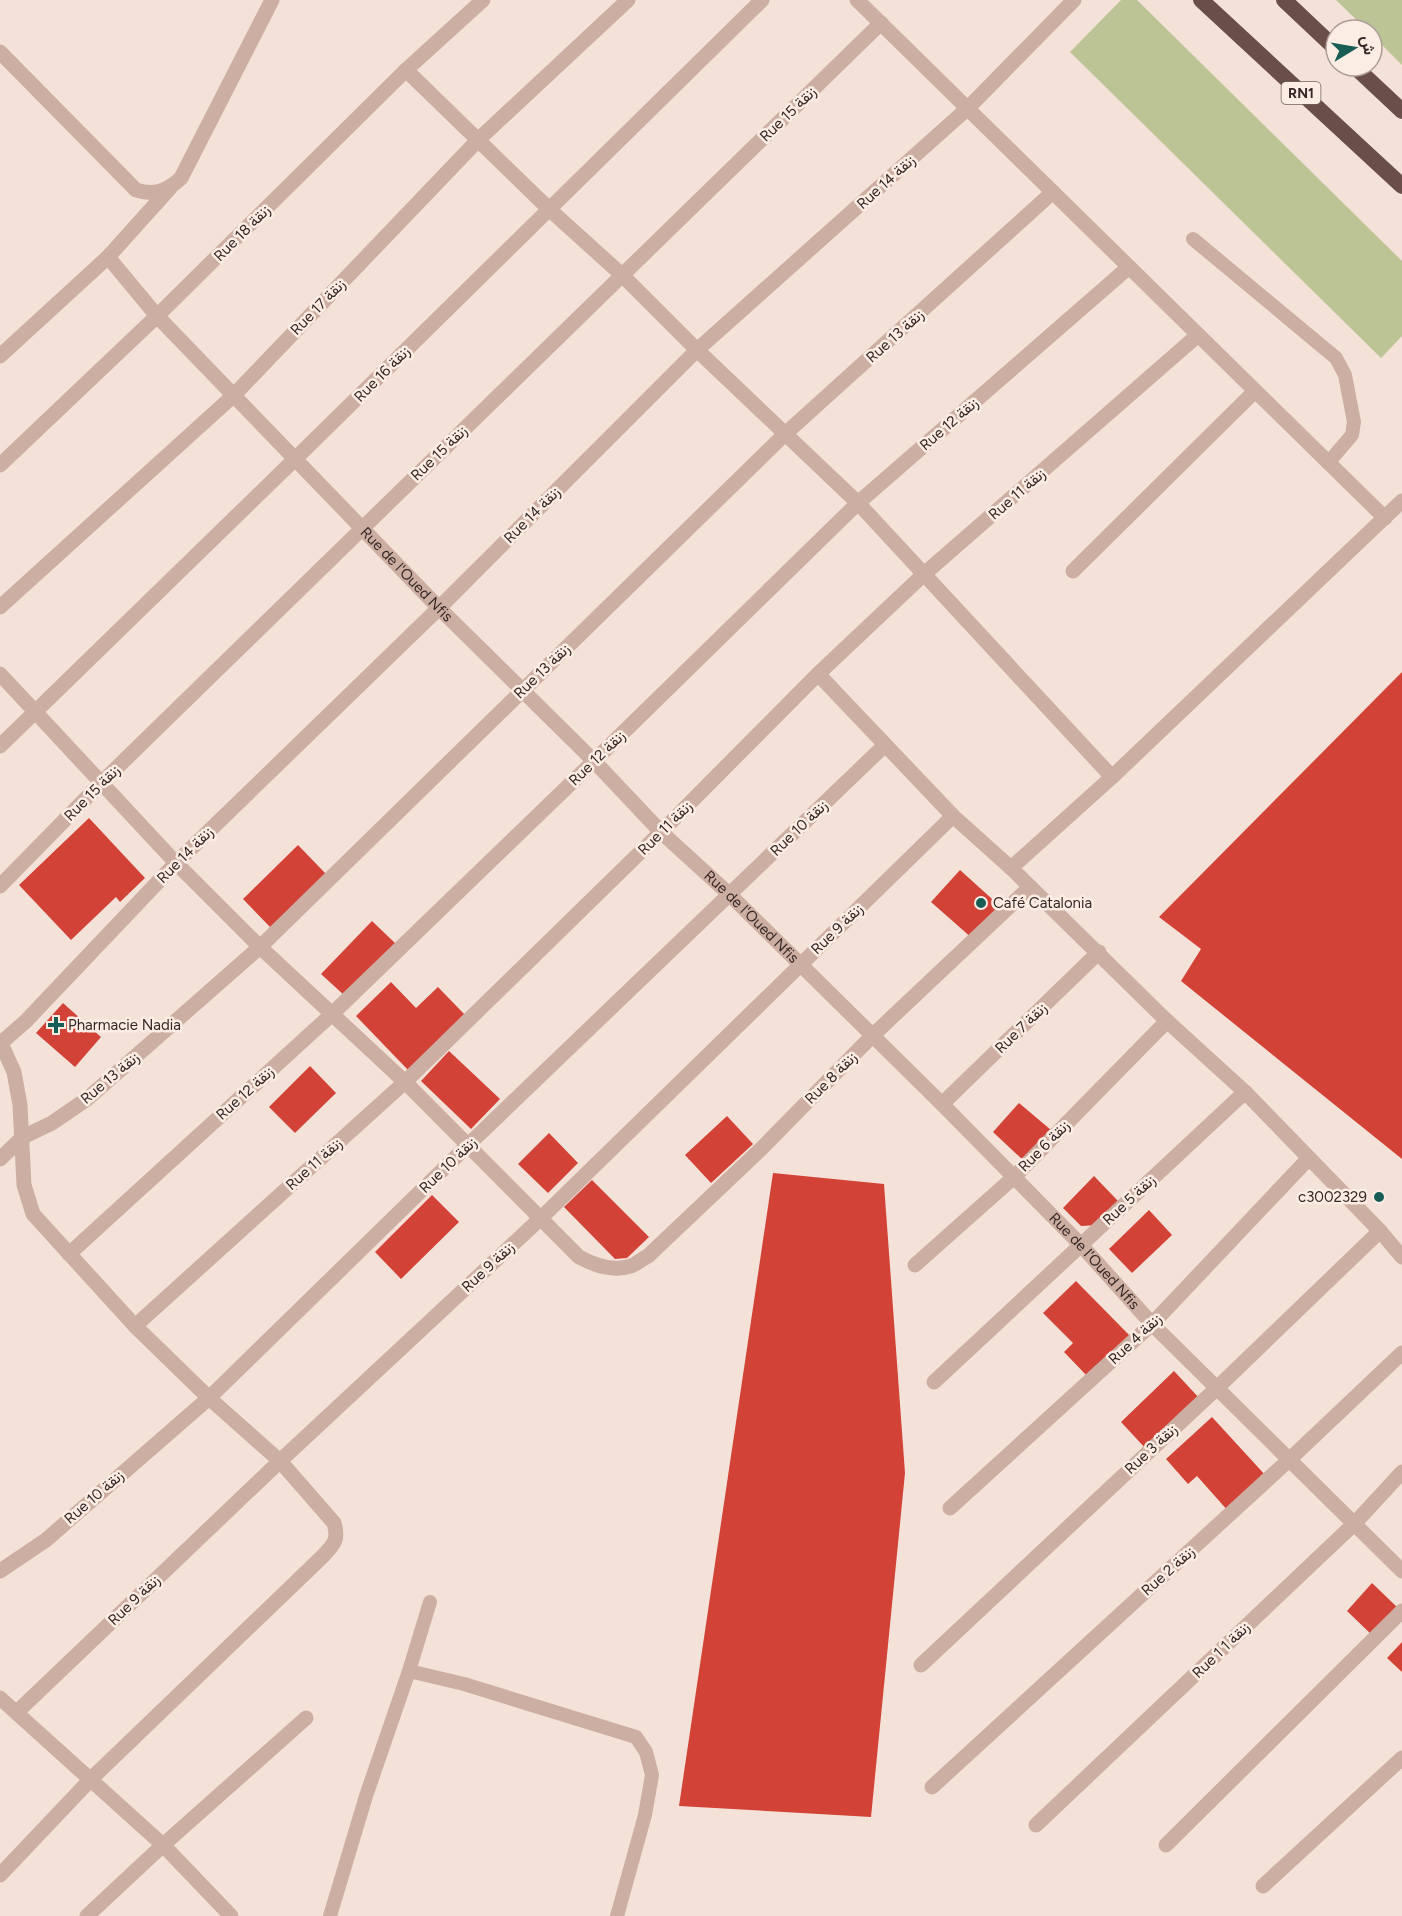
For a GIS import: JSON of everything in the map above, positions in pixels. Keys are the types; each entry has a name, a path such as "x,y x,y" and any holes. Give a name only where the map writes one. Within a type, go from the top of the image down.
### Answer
{"highway":[{"name":"RN1","path":"1201,0 1402,186"},
{"path":"1284,0 1324,38"},
{"path":"1367,78 1402,111"}],"street":[{"path":"0,356 108,257 181,178 272,0"},
{"name":"Rue 18 زنقة","path":"0,465 157,316 406,70 483,0"},
{"name":"Rue 17 زنقة","path":"0,607 233,396 479,139 628,0"},
{"name":"Rue 16 زنقة","path":"0,746 762,0"},
{"path":"858,0 1384,518"},
{"name":"Rue 14 زنقة","path":"1,1042 26,1021 176,863 439,608 697,350 968,108 1074,0"},
{"name":"Rue 15 زنقة","path":"0,886 100,784 881,23"},
{"path":"0,52 136,190 153,193 172,186"},
{"path":"406,70 858,503 1112,777"},
{"name":"Rue 13 زنقة","path":"0,1159 23,1137 52,1123 87,1099 261,947 785,434 1053,192"},
{"name":"Rue de l'Oued Nfis","path":"108,257 157,316 439,608 594,761 661,832 729,894 942,1104 1081,1245 1152,1323 1402,1571"},
{"name":"Rue 12 زنقة","path":"69,1254 332,1015 858,503 1130,267"},
{"name":"Rue 11 زنقة","path":"135,1326 405,1082 661,832 818,674 923,575 1198,335"},
{"path":"1073,570 1255,391"},
{"path":"1011,868 1112,777 1402,501"},
{"path":"0,674 176,863 332,1015 405,1082 541,1218"},
{"path":"818,674 953,816 1011,868 1167,1021 1245,1092 1380,1231 1402,1257"},
{"name":"Rue 10 زنقة","path":"0,1571 46,1539 208,1398 885,745"},
{"name":"Rue 9 زنقة","path":"17,1712 280,1461 541,1218 953,816"},
{"name":"Rue 8 زنقة","path":"541,1218 579,1257 592,1264 609,1268 630,1266 648,1256 761,1149 872,1036 1030,887"},
{"name":"Rue 7 زنقة","path":"942,1104 1099,952"},
{"name":"Rue 6 زنقة","path":"915,1265 1014,1177 1167,1021"},
{"path":"0,1875 91,1779 335,1543 337,1533 334,1523 280,1461 208,1398 135,1326 33,1214 24,1185 23,1137 14,1072 1,1042"},
{"name":"Rue 5 زنقة","path":"934,1382 1245,1092"},
{"name":"Rue 4 زنقة","path":"950,1508 1152,1323 1309,1158"},
{"name":"Rue 3 زنقة","path":"921,1665 1218,1387 1380,1231"},
{"name":"Rue 2 زنقة","path":"932,1787 1290,1459 1402,1353"},
{"name":"Rue 1 زنقة 1","path":"1036,1825 1355,1522 1402,1472"},
{"path":"1166,1845 1402,1611"},
{"path":"0,1698 163,1845 231,1916"},
{"path":"87,1916 306,1718"},
{"path":"1263,1886 1402,1758"}],"lane":[{"path":"1193,239 1336,358 1346,375 1353,415 1352,435 1328,463"},
{"path":"330,1916 366,1796 430,1602"},
{"path":"409,1671 464,1684 636,1737 645,1752 652,1775 645,1815 617,1916"}],"green space":[{"path":"1121,0 1137,0 1402,261 1402,336 1381,358 1070,52"},
{"path":"1336,0 1402,0 1402,65 1384,47 1384,18 1355,18"}],"building":[{"path":"1402,672 1402,1159 1181,981 1201,949 1159,917"},
{"path":"89,818 145,878 120,902 116,897 71,940 19,885"},
{"path":"298,845 326,874 271,928 243,899"},
{"path":"960,870 1001,907 973,939 931,902"},
{"path":"372,921 396,944 345,996 321,974"},
{"path":"391,982 416,1008 438,987 466,1016 409,1071 356,1016"},
{"path":"63,1003 101,1037 75,1067 36,1033"},
{"path":"449,1051 500,1099 471,1129 421,1081"},
{"path":"310,1066 336,1093 295,1133 269,1107"},
{"path":"1019,1103 1051,1130 1024,1161 993,1132"},
{"path":"727,1116 753,1144 711,1183 685,1155"},
{"path":"549,1133 578,1163 548,1193 518,1164"},
{"path":"773,1173 884,1184 905,1473 871,1817 679,1806"},
{"path":"1094,1176 1120,1203 1098,1225 1081,1226 1063,1208"},
{"path":"592,1180 649,1237 627,1258 615,1259 564,1207"},
{"path":"432,1195 459,1222 401,1279 375,1252"},
{"path":"1149,1210 1172,1235 1132,1273 1109,1249"},
{"path":"1076,1281 1131,1337 1089,1378 1064,1352 1073,1343 1043,1313"},
{"path":"1174,1371 1201,1400 1147,1450 1121,1422"},
{"path":"1212,1417 1267,1477 1229,1512 1197,1476 1188,1484 1166,1459"},
{"path":"1372,1583 1398,1608 1373,1636 1347,1611"},
{"path":"1402,1642 1402,1672 1387,1658"}],"place":[{"name":"Café Catalonia","path":"981,903"},
{"name":"Pharmacie Nadia","path":"56,1025"},
{"name":"c3002329","path":"1379,1197"}]}
